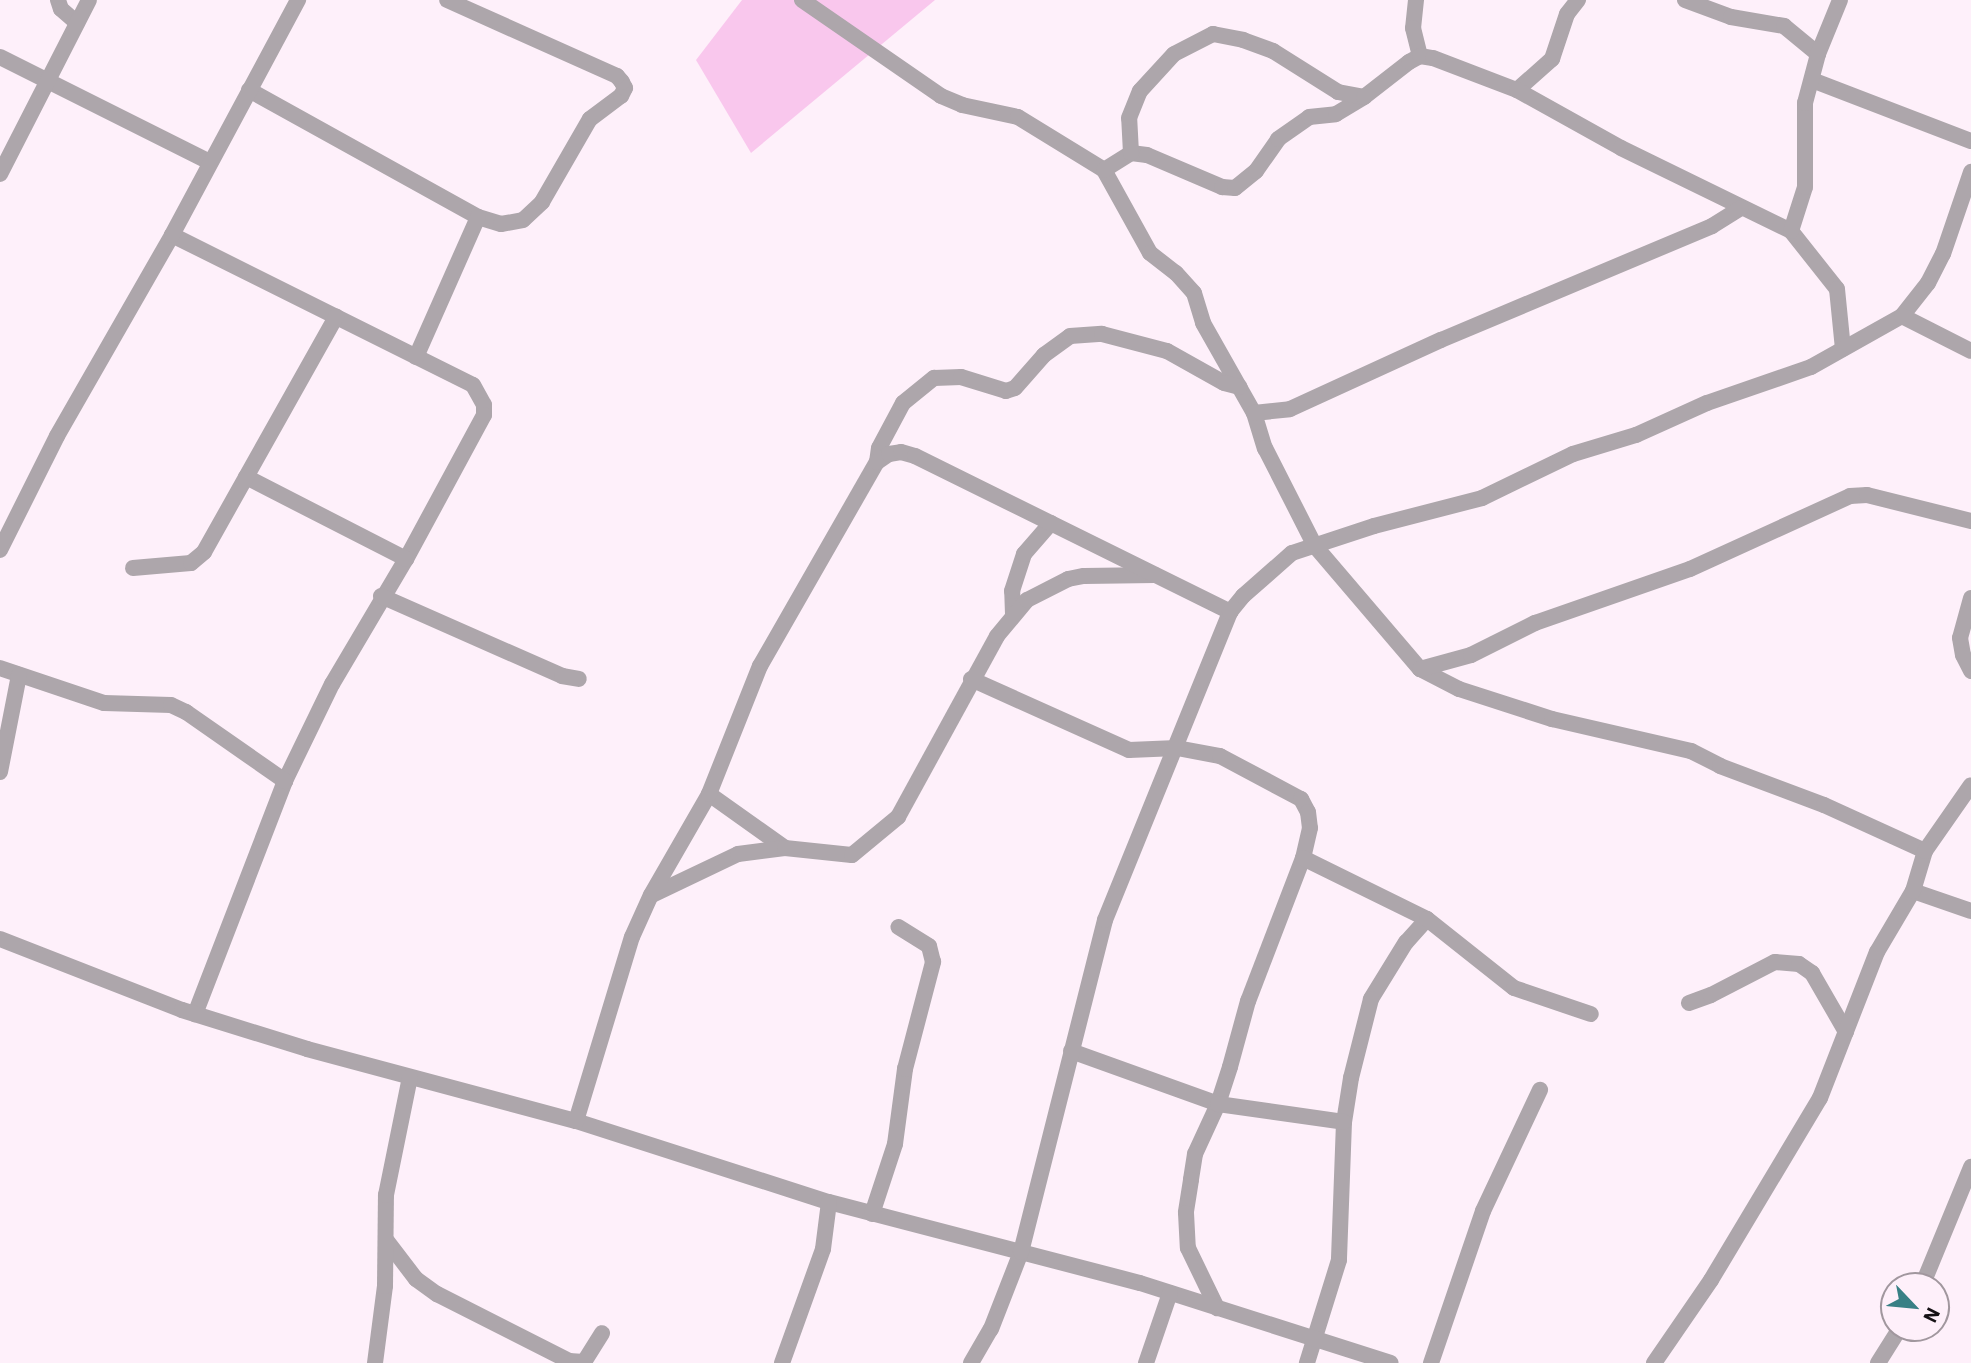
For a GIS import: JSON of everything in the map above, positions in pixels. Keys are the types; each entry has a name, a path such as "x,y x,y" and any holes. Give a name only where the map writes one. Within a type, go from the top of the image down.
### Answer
{"street":[{"path":"58,0 61,9 77,23"},
{"path":"0,174 89,0"},
{"path":"0,550 57,436 172,235 298,0"},
{"path":"249,90 478,217 512,223 534,213 590,119 621,96 625,88 617,76 447,0"},
{"path":"802,0 942,96 962,105 1018,117 1104,170 1150,253 1176,272 1194,293 1203,323 1254,413 1265,448 1315,545 1420,669 1459,689 1552,719 1690,751 1720,766 1824,805 1925,851"},
{"path":"1416,0 1413,28 1420,56"},
{"path":"1517,90 1552,59 1567,14 1578,0"},
{"path":"1685,0 1731,17 1784,26 1818,54"},
{"path":"1791,231 1805,187 1805,103 1818,54 1840,0"},
{"path":"1131,153 1129,118 1140,91 1174,54 1213,34 1243,40 1273,51 1338,92 1364,97"},
{"path":"1104,170 1131,153 1147,155 1222,187 1235,188 1256,171 1279,139 1289,131 1309,117 1336,114 1420,56"},
{"path":"1420,56 1517,90 1621,148 1791,231 1837,289 1843,349"},
{"path":"0,57 210,162"},
{"path":"1812,80 1971,141"},
{"path":"971,1363 991,1329 1021,1252 1105,920 1230,612 1270,570 1292,553 1482,498 1573,454 1636,435 1707,402 1811,366 1902,317 1928,283 1943,254 1971,172"},
{"path":"1254,413 1290,409 1441,340 1712,226 1741,208"},
{"path":"416,357 478,217"},
{"path":"172,235 473,385 484,405 484,415 406,559 332,684 285,781 195,1014"},
{"path":"133,568 178,565 198,559 336,317"},
{"path":"1902,317 1915,320 1971,351"},
{"path":"576,1121 632,937 651,895 709,794 761,666 877,462 878,448 903,403 934,378 961,377 1006,391 1015,388 1044,355 1070,336 1102,334 1167,351 1224,383 1240,387"},
{"path":"877,462 889,454 901,452 915,456 1230,612"},
{"path":"246,477 406,559"},
{"path":"1420,669 1471,655 1535,623 1690,569 1850,496 1867,495 1971,521"},
{"path":"1013,614 1012,592 1024,554 1051,523"},
{"path":"651,895 738,853 785,848 852,855 898,817 971,679 1013,614 1027,600 1069,579 1157,575"},
{"path":"382,596 550,671 579,679"},
{"path":"1971,598 1960,638 1963,655 1971,670"},
{"path":"0,668 104,703 171,705 186,712 285,781"},
{"path":"0,772 19,675"},
{"path":"971,679 1129,750 1177,748 1220,756 1301,799 1308,812 1310,828 1303,859 1248,1001 1218,1104 1195,1154 1186,1213 1188,1248 1217,1308"},
{"path":"1654,1363 1711,1280 1820,1098 1877,952 1913,891 1925,851 1971,785"},
{"path":"709,794 785,848"},
{"path":"1303,859 1427,919 1514,988 1591,1014"},
{"path":"1913,891 1971,911"},
{"path":"1307,1363 1326,1308 1341,1240 1344,1122 1351,1078 1371,999 1406,942 1427,919"},
{"path":"872,1214 895,1144 905,1069 933,962 929,946 898,926"},
{"path":"0,939 195,1014 410,1077 576,1121 830,1202 1170,1293 1391,1363"},
{"path":"1689,1003 1711,995 1776,962 1799,964 1812,972 1846,1032"},
{"path":"1071,1051 1218,1104 1344,1122"},
{"path":"375,1363 387,1241 386,1195 410,1077"},
{"path":"1431,1363 1483,1211 1540,1090"},
{"path":"1928,1272 1971,1167"},
{"path":"782,1363 823,1250 830,1202"},
{"path":"387,1241 416,1279 437,1294 569,1362 584,1362 602,1333"},
{"path":"1146,1363 1170,1293"},
{"path":"1878,1363 1891,1342"}],"shaded area":[{"path":"742,0 935,0 751,153 696,60"}]}
